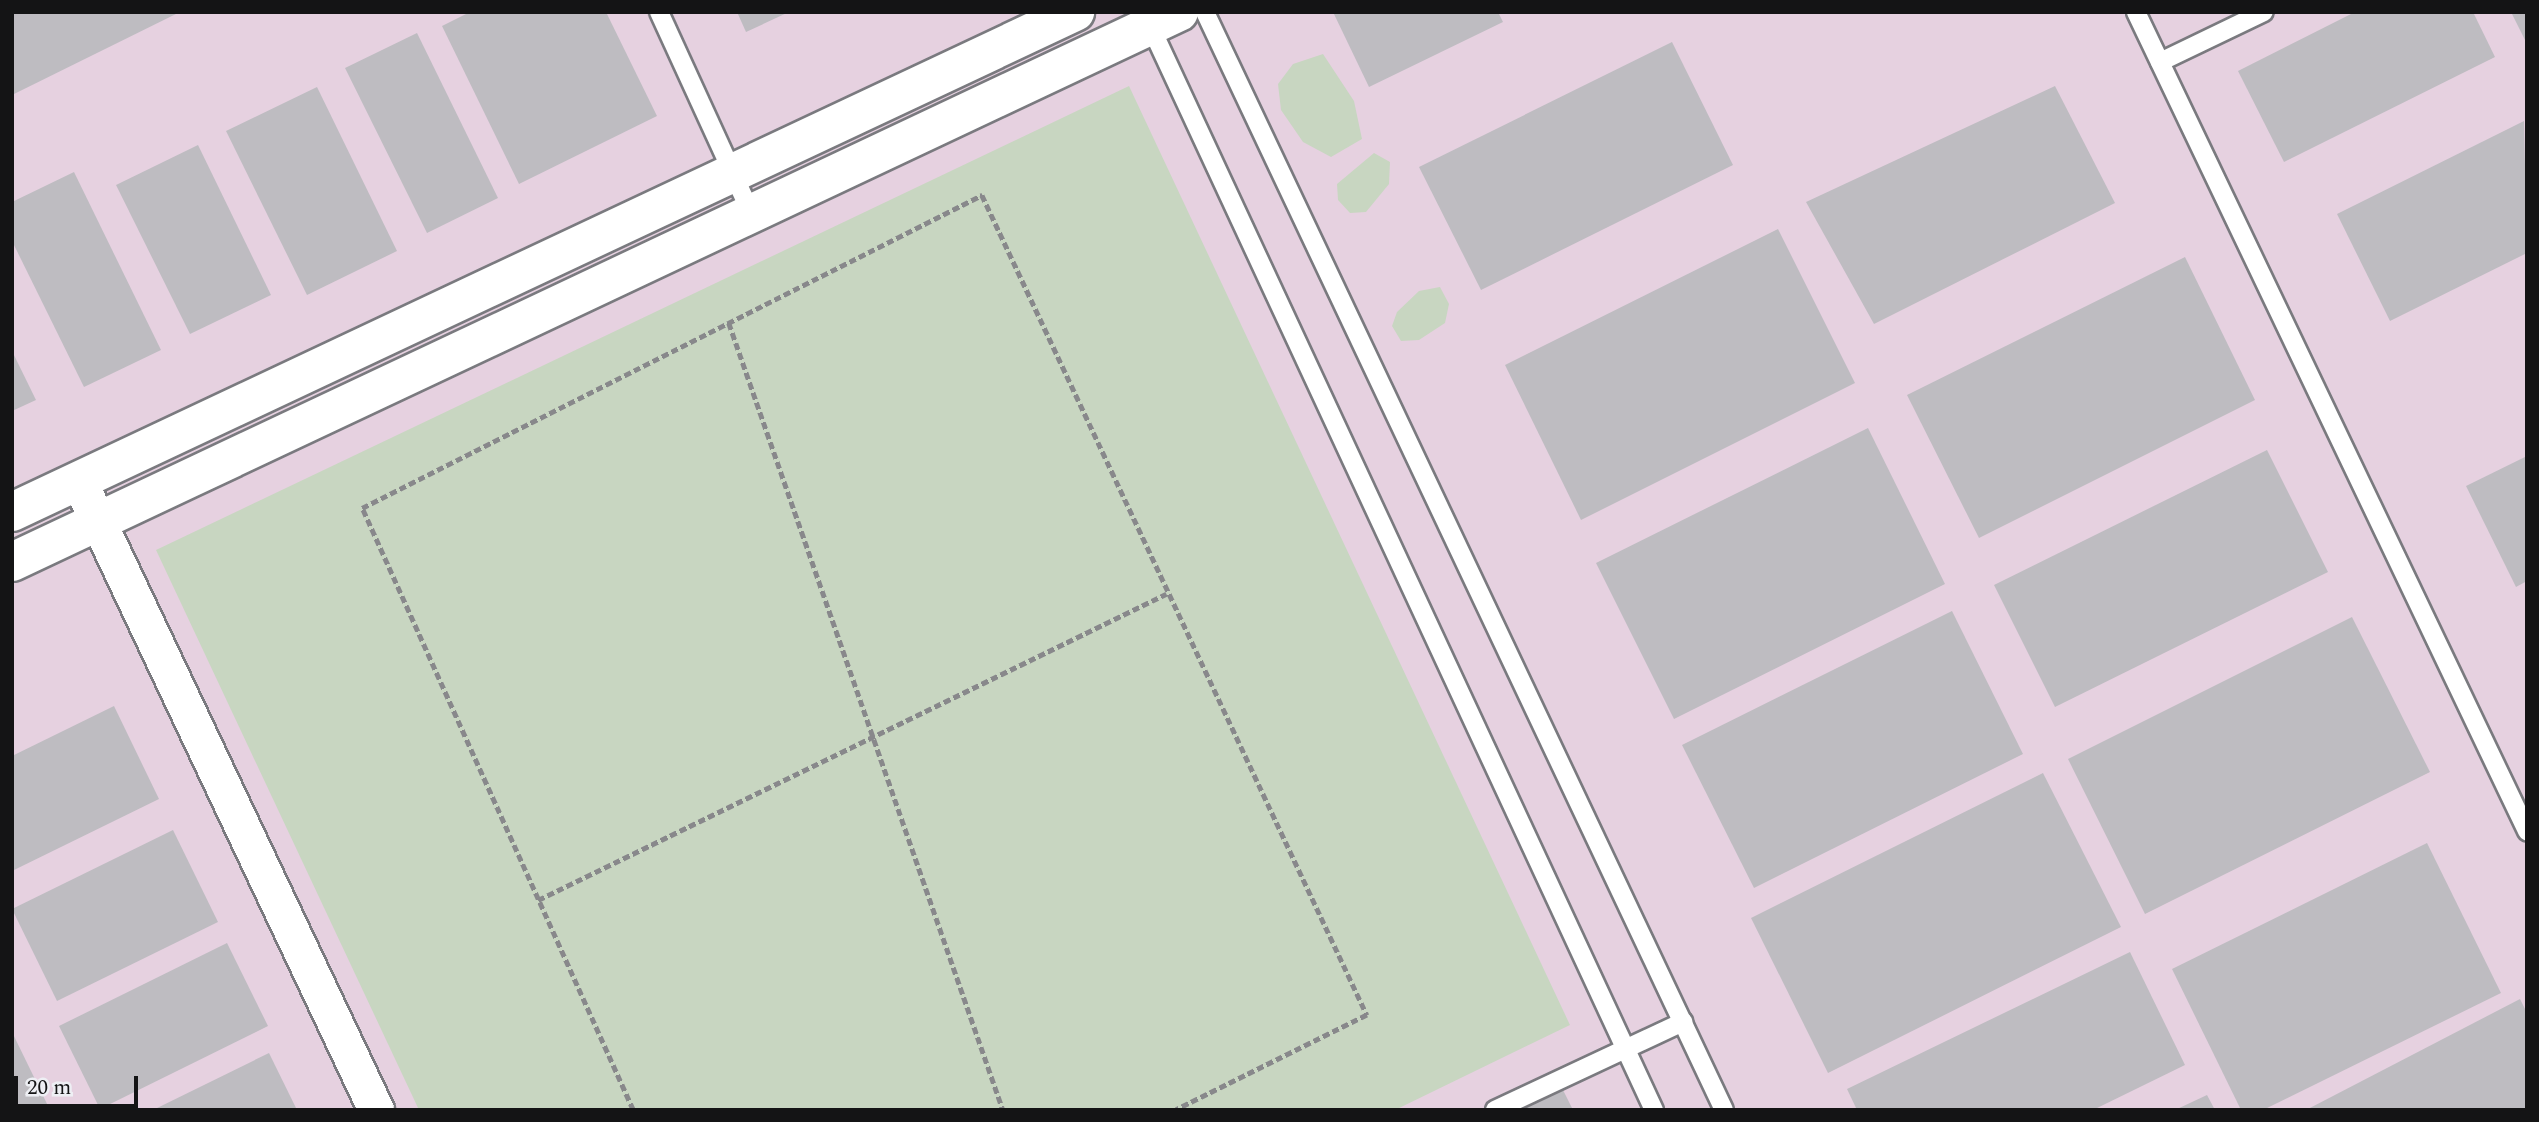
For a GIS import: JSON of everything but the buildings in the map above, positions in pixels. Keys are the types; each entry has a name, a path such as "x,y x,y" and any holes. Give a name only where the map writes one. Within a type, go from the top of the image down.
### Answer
{"street":[{"path":"12,512 1075,12"},
{"path":"12,562 751,213 1157,17"},
{"path":"79,481 376,1110"}],"lane":[{"path":"659,12 751,213"},
{"path":"1205,12 1724,1110"},
{"path":"2136,12 2527,831"},
{"path":"2160,62 2264,12"},
{"path":"1157,17 1654,1110"},
{"path":"1495,1110 1683,1022"}],"path":[{"path":"633,1110 362,508 982,195 1167,594 1367,1015 1176,1110"},
{"path":"729,323 1003,1110"},
{"path":"538,900 1167,594"}],"shaded area":[{"path":"12,12 2527,12 2527,1110 12,1110"}],"green space":[{"path":"1323,54 1354,101 1362,139 1331,157 1303,142 1281,110 1278,84 1293,64"},
{"path":"1129,86 1570,1025 1395,1110 419,1110 156,550"},
{"path":"1374,153 1390,162 1389,184 1366,212 1350,213 1338,200 1337,184"},
{"path":"1440,287 1449,304 1445,323 1419,340 1401,341 1392,326 1397,312 1419,291"}]}
